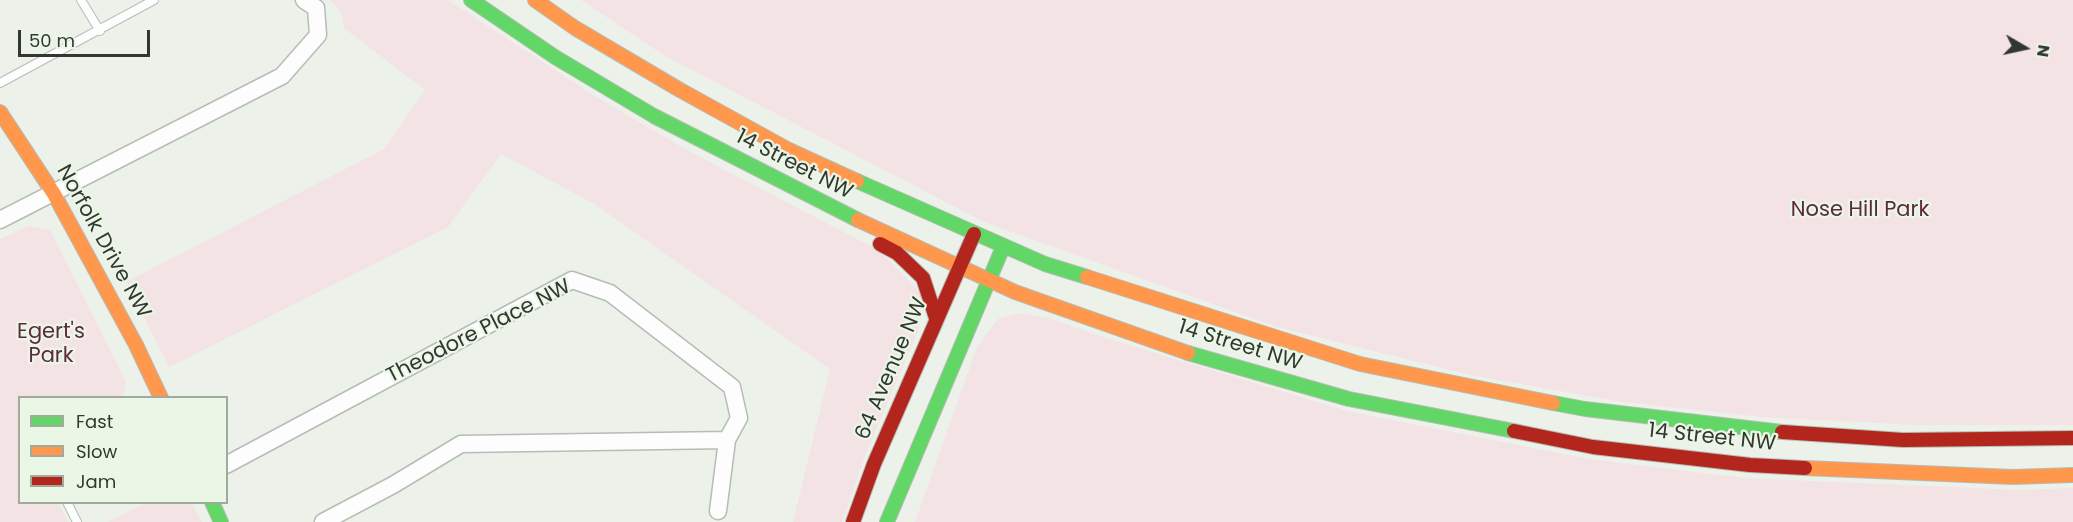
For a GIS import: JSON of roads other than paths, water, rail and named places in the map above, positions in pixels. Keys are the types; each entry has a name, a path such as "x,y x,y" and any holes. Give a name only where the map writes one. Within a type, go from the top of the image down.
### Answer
{"main road":[{"name":"14 Street NW","path":"471,0 555,57 654,116 799,192 989,281 1227,366 1350,399 1593,447 1750,465 2013,477 2073,475"},
{"name":"14 Street NW","path":"535,0 575,28 680,90 788,149 1003,247 1045,264 1360,364 1586,409 1760,430 1903,440 2073,438"},
{"name":"Norfolk Drive NW","path":"0,111 54,194 136,345 156,394"},
{"path":"799,192 810,205 897,253 923,278 936,318"},
{"name":"64 Avenue NW","path":"853,522 874,464 974,234"},
{"path":"887,522 1003,247"},
{"path":"1001,304 1037,300"},
{"path":"949,375 989,313"},
{"path":"213,504 221,522"}],"street":[{"path":"0,220 282,76 318,35 316,8 304,0"},
{"name":"Theodore Place NW","path":"228,464 572,280 610,293 732,387 739,418 727,440 718,512"},
{"path":"323,522 393,485 461,444 727,440"}],"lane":[{"path":"81,0 100,31"},
{"path":"0,83 154,0"},
{"path":"68,504 77,522"}],"park label":[{"name":"Nose Hill Park","path":"1860,211"},
{"name":"Egert's Park","path":"51,345"}]}
